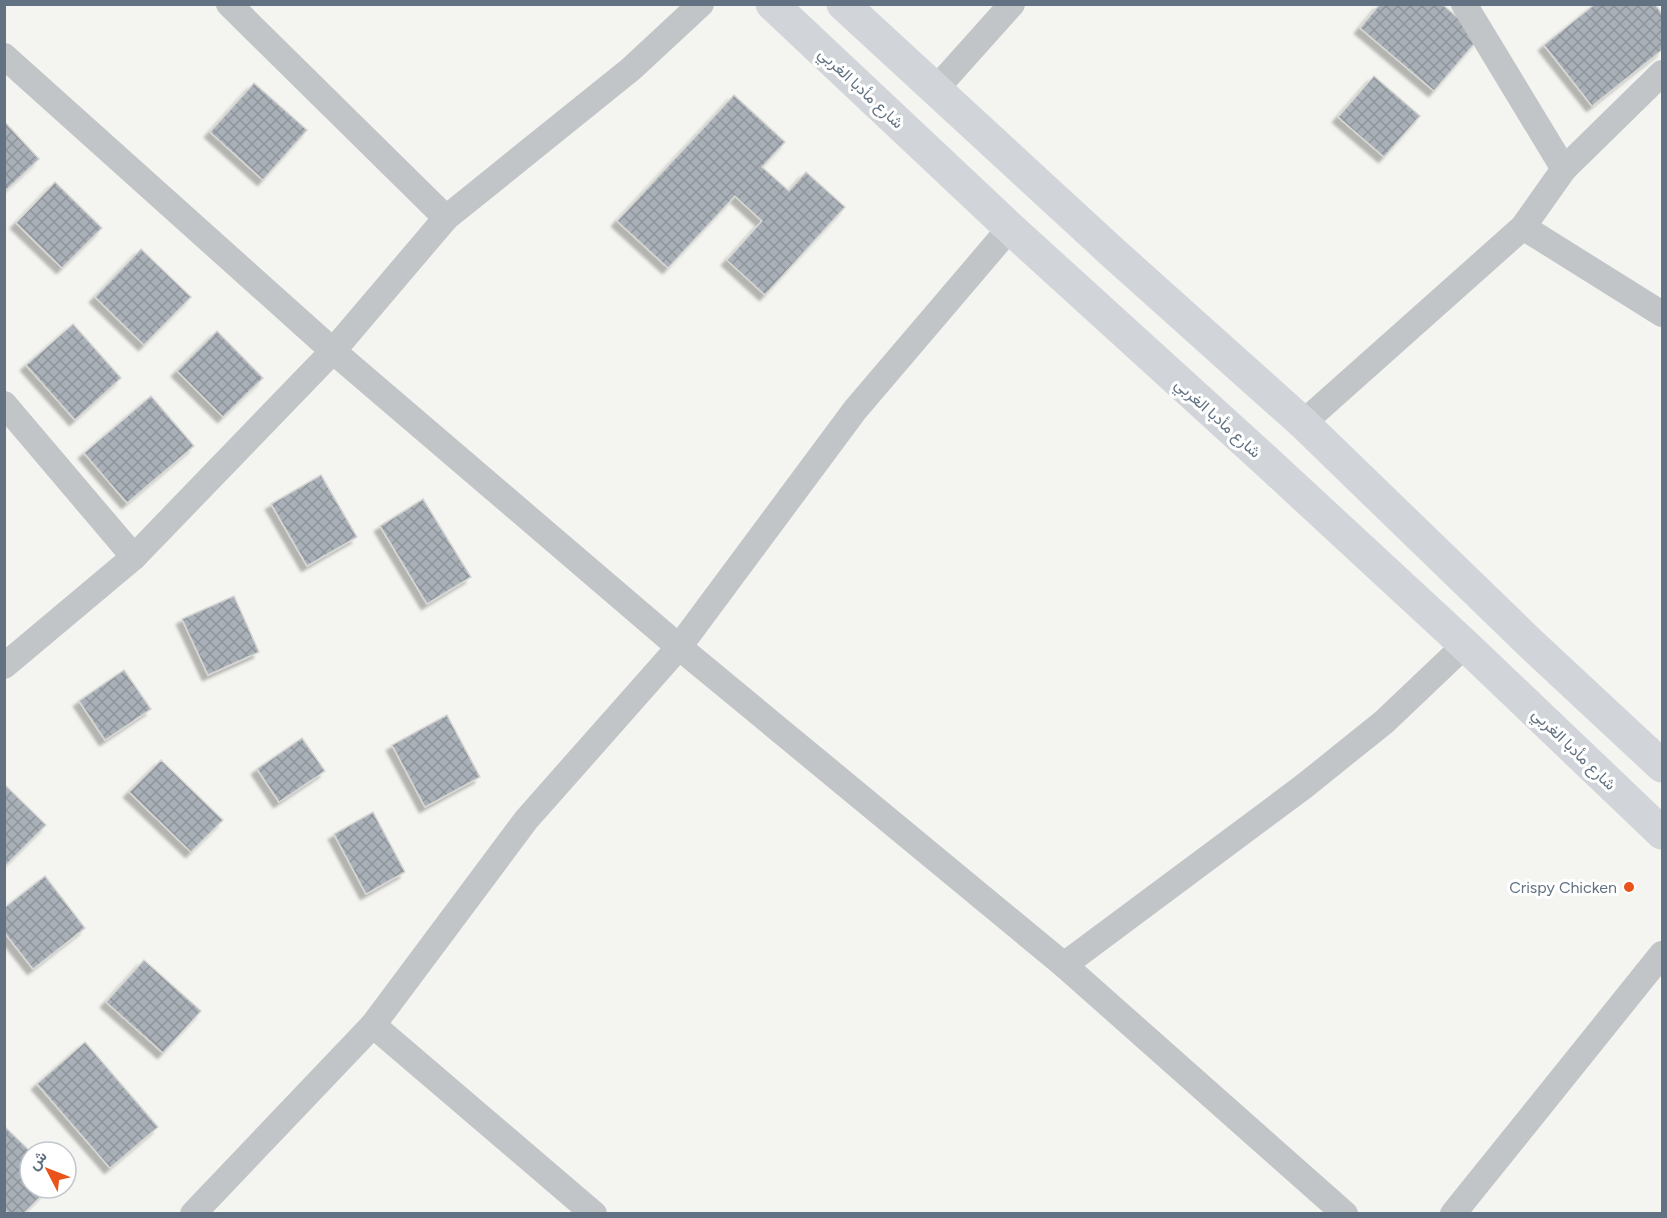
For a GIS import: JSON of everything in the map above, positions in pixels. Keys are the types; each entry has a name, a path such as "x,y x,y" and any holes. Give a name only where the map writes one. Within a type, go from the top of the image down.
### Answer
{"main road":[{"name":"شارع مأدبا الغربي","path":"772,4 1010,228 1465,645 1662,833"},
{"path":"843,4 1303,423 1529,642 1662,766"}],"street":[{"path":"229,4 446,218"},
{"path":"4,666 134,556 333,351 446,218 631,69 701,4"},
{"path":"936,90 1012,4"},
{"path":"1464,4 1564,169"},
{"path":"4,56 333,351 679,647 1064,965 1345,1214"},
{"path":"1303,423 1523,227 1564,169 1662,73"},
{"path":"1523,227 1662,314"},
{"path":"193,1214 374,1025 526,820 679,647 855,410 1010,228"},
{"path":"4,404 134,556"},
{"path":"1064,965 1302,787 1383,722 1465,645"},
{"path":"1453,1214 1662,954"},
{"path":"374,1025 594,1214"}],"building":[{"path":"1380,4 1442,4 1480,37 1434,91 1360,28"},
{"path":"1595,4 1655,4 1662,14 1662,50 1592,106 1544,45"},
{"path":"1374,76 1420,116 1384,157 1338,117"},
{"path":"254,83 307,130 263,180 210,132"},
{"path":"734,95 785,142 762,167 789,191 806,172 845,207 765,295 727,260 762,221 735,196 668,268 617,221"},
{"path":"4,121 39,159 4,192"},
{"path":"55,182 102,228 62,268 16,223"},
{"path":"141,249 191,297 144,345 95,297"},
{"path":"73,324 121,378 75,420 26,365"},
{"path":"217,331 263,378 223,417 177,371"},
{"path":"151,396 194,446 127,503 84,453"},
{"path":"321,475 357,537 307,566 271,504"},
{"path":"423,499 471,577 427,604 380,526"},
{"path":"234,596 259,652 208,675 182,619"},
{"path":"124,670 151,709 105,740 79,701"},
{"path":"447,715 480,777 425,807 392,745"},
{"path":"302,738 325,771 279,802 257,769"},
{"path":"161,760 223,820 191,852 129,792"},
{"path":"4,784 46,825 4,867"},
{"path":"373,812 405,872 366,894 334,834"},
{"path":"45,876 85,928 33,969 4,932 4,908"},
{"path":"144,960 201,1011 163,1053 106,1002"},
{"path":"85,1042 158,1127 110,1168 37,1084"},
{"path":"4,1126 19,1140 18,1200 37,1200 23,1214 9,1214 4,1209"}],"place":[{"name":"Crispy Chicken","path":"1629,887"}]}
